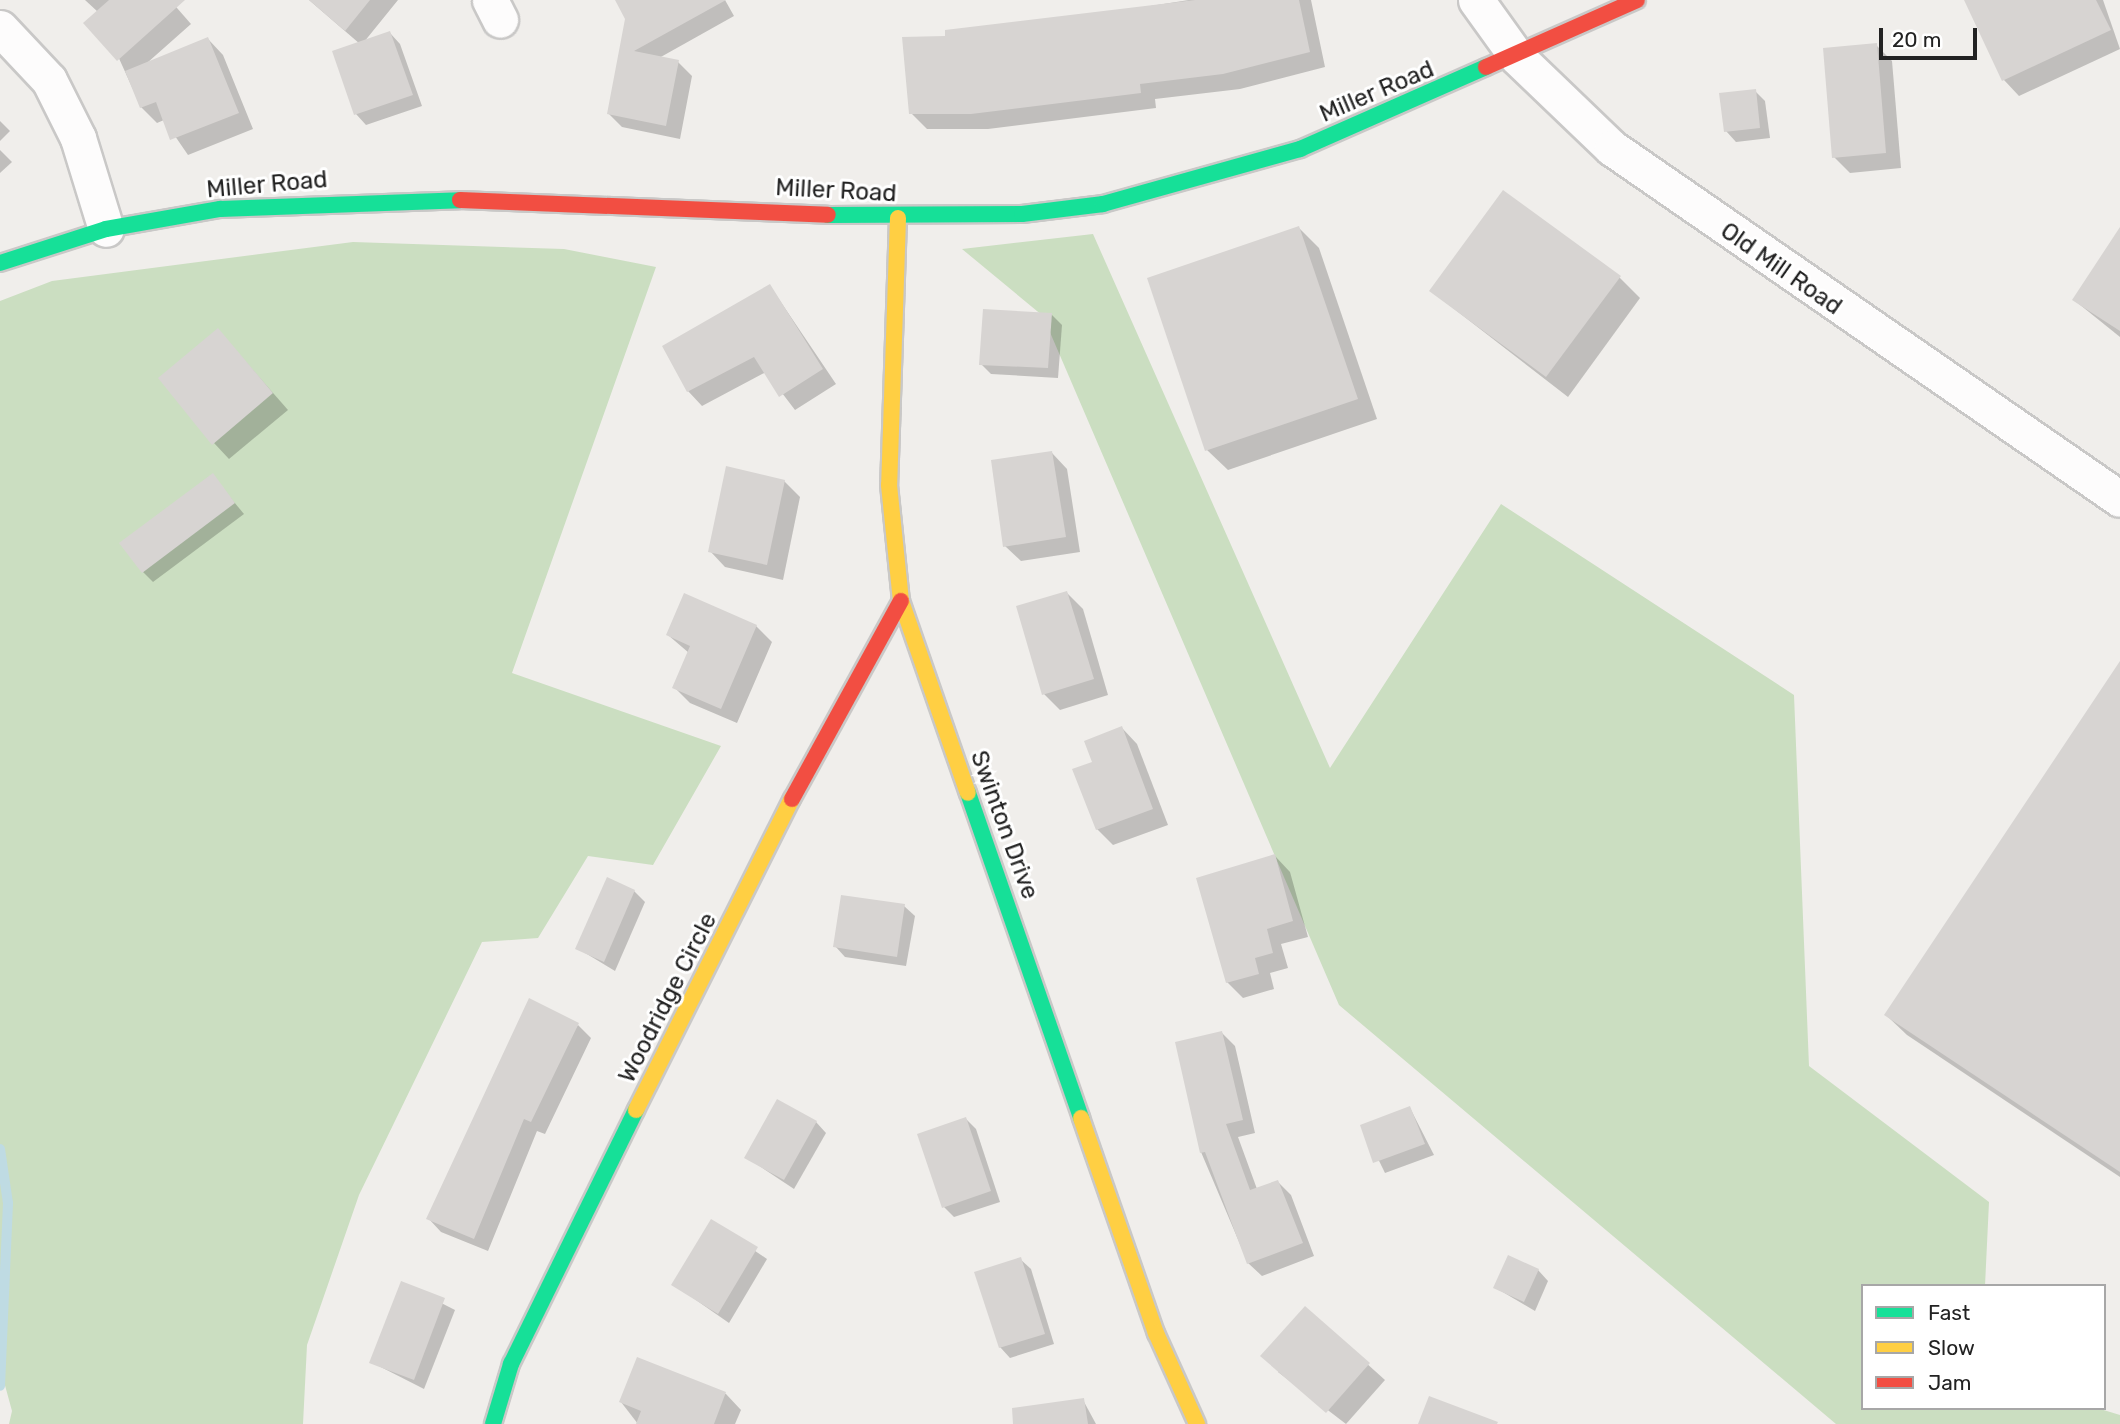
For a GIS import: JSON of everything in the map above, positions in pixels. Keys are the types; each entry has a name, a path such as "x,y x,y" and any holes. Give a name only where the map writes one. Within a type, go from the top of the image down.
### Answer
{"street":[{"name":"Old Mill Road","path":"1476,0 1517,57 1612,148 2120,499"},
{"name":"Miller Road","path":"0,263 106,229 220,209 324,201 514,200 898,218 1022,214 1179,188 1300,149 1517,57 1637,0"},
{"path":"0,28 49,80 78,138 106,229"},
{"name":"Swinton Drive","path":"898,218 889,485 901,601 1156,1332 1197,1424"},
{"name":"Woodridge Circle","path":"493,1424 511,1364 597,1188 822,738 901,601"}],"green space":[{"path":"1093,234 1330,768 1501,504 1794,695 1809,1066 1989,1202 1985,1284 1861,1284 1861,1410 2104,1410 2120,1415 2120,1424 1836,1424 1339,1005 1043,316 962,249"},
{"path":"353,242 564,249 656,267 512,673 721,746 653,865 588,856 538,938 482,942 359,1195 307,1345 303,1424 9,1424 12,1411 0,1367 0,301 52,281"}],"building":[{"path":"109,0 185,0 117,61 83,23"},
{"path":"309,0 370,0 345,31"},
{"path":"615,0 726,0 634,51 679,60 666,126 607,114 625,19"},
{"path":"1195,0 1299,0 1310,52 1223,74 1140,84 1141,93 971,114 909,114 902,37 945,36 945,30"},
{"path":"1964,0 2096,0 2111,30 2002,81"},
{"path":"390,31 413,95 354,115 332,51"},
{"path":"208,37 239,113 170,140 156,102 140,108 125,71"},
{"path":"1877,43 1886,153 1832,158 1823,48"},
{"path":"1756,89 1760,128 1724,132 1719,93"},
{"path":"1503,190 1621,276 1546,377 1429,291"},
{"path":"1299,226 1358,399 1205,451 1147,278"},
{"path":"2120,227 2120,331 2072,300"},
{"path":"770,284 823,369 779,397 754,357 687,392 662,346"},
{"path":"983,309 1052,313 1048,368 979,365"},
{"path":"218,328 273,393 212,445 158,378"},
{"path":"1052,451 1066,537 1003,547 991,460"},
{"path":"726,466 785,480 767,565 708,552"},
{"path":"213,473 235,503 142,573 119,543"},
{"path":"1067,591 1094,679 1042,695 1016,606"},
{"path":"684,593 757,625 721,709 672,688 690,646 666,635"},
{"path":"2120,661 2120,1172 1884,1015"},
{"path":"1122,726 1153,809 1096,830 1072,769 1092,762 1084,741"},
{"path":"1275,854 1293,921 1267,929 1273,953 1255,958 1259,974 1226,983 1196,878"},
{"path":"607,877 635,890 604,962 575,949"},
{"path":"841,895 905,904 897,957 833,947"},
{"path":"529,998 579,1023 531,1122 524,1119 474,1239 426,1219"},
{"path":"1222,1031 1243,1120 1226,1124 1250,1190 1278,1180 1303,1243 1247,1264 1205,1152 1200,1153 1175,1042"},
{"path":"777,1099 817,1121 784,1180 744,1158"},
{"path":"1410,1106 1425,1144 1373,1163 1360,1125"},
{"path":"966,1117 991,1191 942,1208 917,1134"},
{"path":"711,1219 758,1247 718,1314 671,1285"},
{"path":"1508,1255 1539,1269 1524,1302 1493,1288"},
{"path":"1021,1257 1045,1334 999,1348 974,1272"},
{"path":"401,1281 445,1298 414,1380 369,1363"},
{"path":"1305,1306 1370,1363 1326,1413 1260,1356"},
{"path":"637,1357 726,1392 714,1424 636,1424 641,1411 619,1402"},
{"path":"1429,1396 1498,1422 1418,1424"},
{"path":"1084,1398 1088,1424 1013,1424 1012,1408"}],"waterway":[{"path":"0,1149 8,1203 0,1386"}],"traffic: fast":[{"path":"828,215 1022,214 1103,204 1300,149 1486,67"},
{"path":"0,263 106,229 220,209 460,200"},
{"path":"968,793 1081,1118"},
{"path":"493,1424 511,1364 636,1110"}],"traffic: slow":[{"path":"898,218 889,485 901,601 968,793"},
{"path":"636,1110 792,799"},
{"path":"1081,1118 1156,1333 1197,1424"}],"traffic: jam":[{"path":"1486,67 1637,0"},
{"path":"460,200 828,215"},
{"path":"792,799 901,601"}]}
